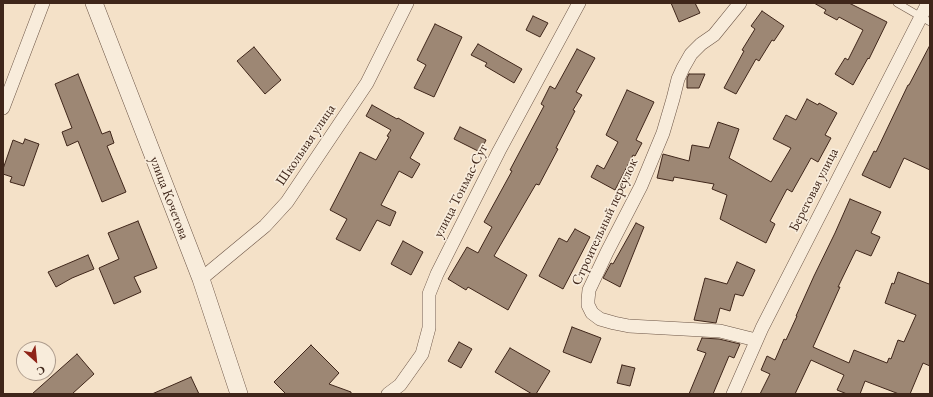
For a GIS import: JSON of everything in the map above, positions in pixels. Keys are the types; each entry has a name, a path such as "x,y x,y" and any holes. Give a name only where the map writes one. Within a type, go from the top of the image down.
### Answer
{"street":[{"path":"3,108 43,3"},
{"name":"улица Кочетова","path":"94,3 201,279 240,394"},
{"name":"Школьная улица","path":"201,279 265,226 287,202 367,83 406,3"},
{"name":"улица Тонмас-Суг","path":"388,394 400,385 422,354 429,328 429,294 437,274 499,151 579,3"},
{"name":"Строительный переулок","path":"740,3 714,34 691,54 683,68 678,79 663,133 641,186 606,252 589,290 588,305 592,313 600,319 614,324 720,331 756,340"},
{"name":"Береговая улица","path":"733,394 762,328 925,19 928,3"}],"lane":[{"path":"897,3 925,19"}],"building":[{"path":"671,3 695,3 700,13 679,22"},
{"path":"814,3 849,3 887,22 869,59 868,58 853,85 835,74 845,58 848,60 863,30 839,17 837,20 824,13 826,10"},
{"path":"762,11 784,26 774,41 772,40 759,61 756,59 736,94 724,88 744,51 742,50 755,29 751,26"},
{"path":"533,16 548,23 540,37 526,30"},
{"path":"435,24 462,37 434,97 414,88 426,65 417,60"},
{"path":"478,44 522,69 514,83 485,66 487,63 471,55"},
{"path":"930,45 930,170 904,158 890,188 862,175 874,151 876,152 908,85"},
{"path":"254,47 281,80 265,94 237,61"},
{"path":"577,49 595,58 576,92 582,95 573,110 575,111 556,148 558,149 539,185 536,184 494,256 527,275 508,310 468,287 466,290 448,279 467,247 478,253 492,227 484,222 512,171 510,170 544,106 541,104 550,86 555,89"},
{"path":"78,74 102,134 110,131 114,143 107,146 126,192 102,202 78,141 67,146 62,132 72,128 55,84"},
{"path":"689,74 705,74 699,88 687,88 687,78"},
{"path":"627,90 654,102 636,140 642,143 635,156 633,155 615,190 591,177 597,165 604,169 618,142 606,135"},
{"path":"807,99 818,105 819,103 837,113 825,135 831,138 818,162 811,158 792,192 787,189 770,221 775,224 766,243 720,219 727,195 712,189 714,184 674,177 673,181 657,178 663,154 689,161 692,145 709,148 718,122 739,129 729,158 771,182 791,148 773,139 786,115 796,120"},
{"path":"372,105 424,133 410,158 420,164 412,178 399,171 381,205 396,212 390,226 377,220 360,251 336,239 347,219 330,210 360,152 376,160 389,137 387,136 391,130 366,116"},
{"path":"460,127 486,140 480,152 454,139"},
{"path":"25,139 39,144 24,186 10,182 12,177 3,174 3,169 13,140 23,144"},
{"path":"850,199 881,212 871,233 880,237 871,256 856,250 838,287 840,287 813,347 849,363 854,350 887,363 889,358 891,359 898,340 904,342 916,315 885,303 892,283 894,284 898,272 929,284 930,282 930,366 923,363 910,394 899,394 865,381 860,394 847,394 837,390 844,375 811,360 795,394 760,394 770,374 761,370 767,356 775,360 784,339 786,340"},
{"path":"138,221 157,268 134,277 141,292 114,304 99,268 119,259 108,233"},
{"path":"636,223 644,227 620,287 603,278 611,263 613,264"},
{"path":"575,229 590,237 563,289 539,276 559,238 567,242"},
{"path":"403,241 423,252 411,275 391,264"},
{"path":"88,255 94,269 72,278 56,287 48,272"},
{"path":"737,262 755,270 743,296 735,294 730,311 720,308 716,323 694,320 705,278 727,284"},
{"path":"572,327 601,338 591,363 563,352"},
{"path":"702,338 719,339 740,344 734,358 729,356 713,394 689,394 706,353 697,350"},
{"path":"459,342 472,349 461,368 448,361"},
{"path":"311,345 339,373 329,384 351,392 351,394 286,394 274,382"},
{"path":"510,348 550,371 536,394 532,394 495,372"},
{"path":"77,354 94,374 72,394 32,394 47,381 56,381 56,373"},
{"path":"622,365 635,368 630,386 617,383"},
{"path":"191,377 199,394 152,394"}]}
